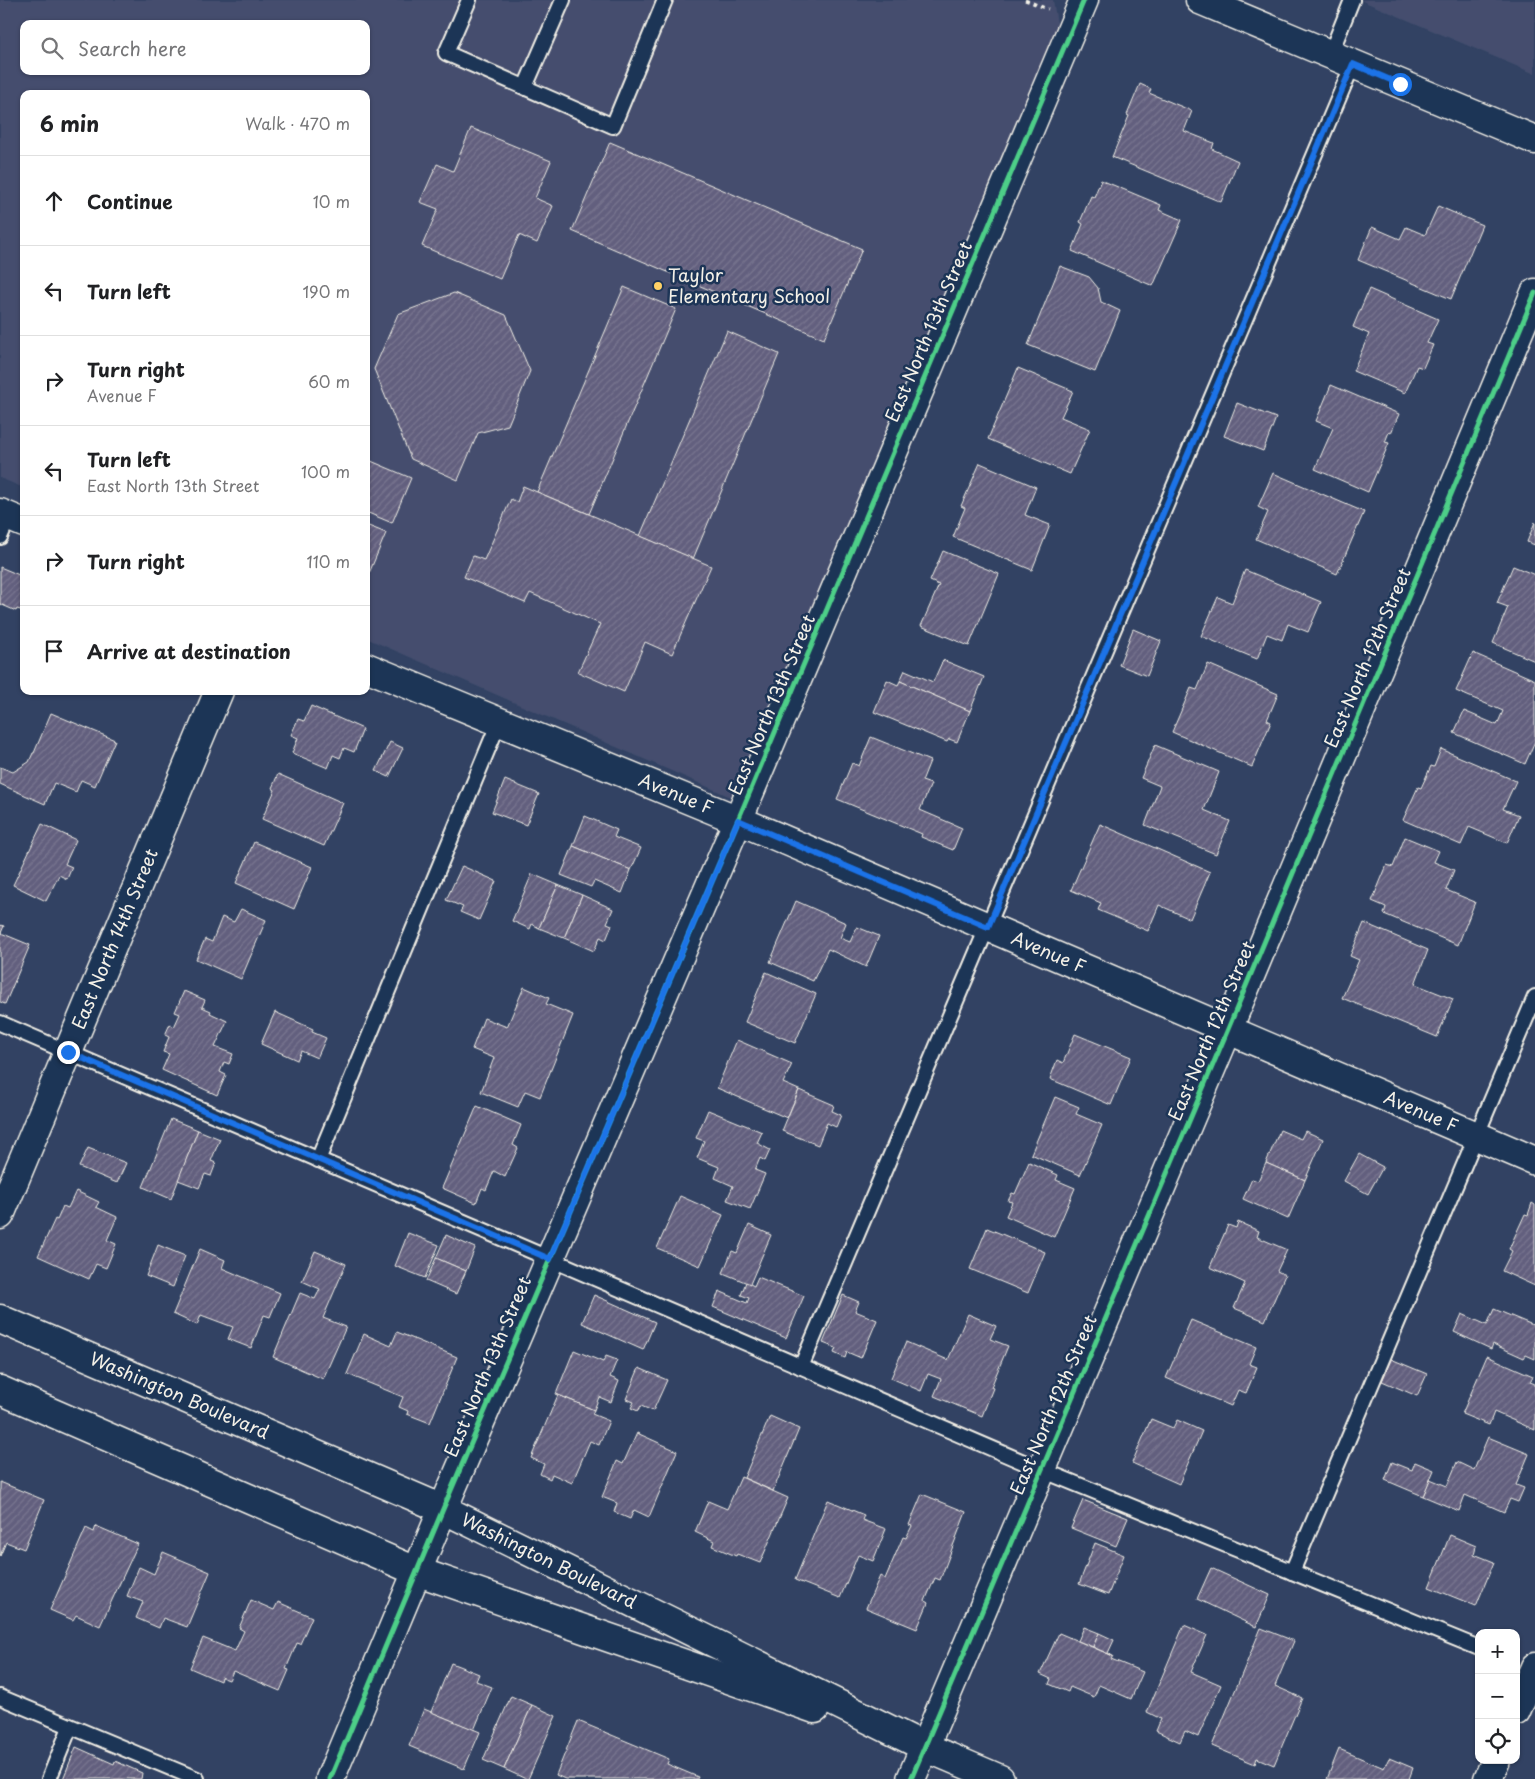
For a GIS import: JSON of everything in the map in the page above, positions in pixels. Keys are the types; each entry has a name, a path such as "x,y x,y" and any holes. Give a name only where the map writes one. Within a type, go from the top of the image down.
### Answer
{"street":[{"name":"East North 13th Street","path":"330,1779 416,1571 738,820 1084,0"},
{"path":"1203,1 1535,140"},
{"name":"East North 12th Street","path":"911,1779 1228,1029 1535,294"},
{"name":"Avenue F","path":"370,669 738,820 1535,1161"},
{"name":"East North 14th Street","path":"0,1215 218,695"},
{"name":"Washington Boulevard","path":"0,1319 443,1508 925,1747 1000,1779"},
{"name":"Washington Boulevard","path":"0,1390 416,1571 925,1747"},
{"path":"1520,1700 1532,1669"},
{"path":"1488,1779 1494,1764"}],"lane":[{"path":"469,0 446,53 613,126 665,0"},
{"path":"525,87 563,0"},
{"path":"801,1367 988,927 1341,59 1352,0"},
{"path":"318,1160 499,722"},
{"path":"1292,1572 1535,997"},
{"path":"0,1023 1042,1470 1475,1646"},
{"path":"0,1697 197,1779"},
{"path":"49,1779 70,1727"}],"path":[{"path":"1025,0 1048,9 1052,4"}],"shaded area":[{"name":"Taylor Elementary School","path":"0,0 1053,0 1058,29 731,797 370,640 370,90 20,90 20,486 0,478"},
{"path":"1360,0 1535,0 1535,74"}],"building":[{"path":"1140,84 1151,89 1149,93 1192,111 1184,131 1214,143 1212,149 1238,161 1221,202 1112,157"},
{"path":"471,128 551,161 535,198 553,206 537,243 519,235 500,279 422,246 438,209 420,202 437,164 453,171"},
{"path":"610,142 862,249 824,339 572,231"},
{"path":"1101,180 1161,205 1159,210 1182,220 1153,286 1072,251 1083,224 1080,222 1091,196 1094,197"},
{"path":"1438,206 1482,225 1451,299 1358,260 1372,227 1400,239 1406,227 1425,235"},
{"path":"1060,266 1089,277 1098,288 1101,302 1120,311 1095,372 1028,345"},
{"path":"624,287 676,309 589,514 537,492"},
{"path":"1369,289 1438,319 1427,343 1433,345 1423,368 1417,366 1405,393 1353,371 1369,334 1353,327"},
{"path":"454,293 506,315 530,371 508,425 478,433 458,480 411,459 374,369 398,314"},
{"path":"727,331 779,354 693,559 640,536"},
{"path":"1018,368 1073,391 1061,417 1090,429 1070,474 988,439"},
{"path":"1331,385 1399,414 1385,442 1389,443 1368,492 1315,469 1333,428 1316,421"},
{"path":"1237,403 1276,418 1263,451 1224,436"},
{"path":"371,461 411,478 392,523 370,514"},
{"path":"980,463 1036,487 1025,515 1050,525 1032,570 953,537 965,508 961,506"},
{"path":"1273,473 1364,512 1337,574 1256,539 1268,512 1258,507"},
{"path":"523,486 711,566 672,654 645,642 624,692 578,672 600,624 530,593 525,603 464,577 473,556 484,560 511,499 517,502"},
{"path":"1535,522 1535,545 1527,542"},
{"path":"370,527 386,533 370,571"},
{"path":"943,551 999,574 969,646 921,626 939,585 930,581"},
{"path":"1513,566 1535,575 1535,661 1493,643 1508,607 1497,603"},
{"path":"0,567 20,575 20,610 17,609 16,611 0,604"},
{"path":"1245,570 1321,602 1308,632 1288,624 1282,640 1267,634 1257,659 1201,636 1218,597 1232,603"},
{"path":"1133,629 1161,641 1147,676 1119,665"},
{"path":"1473,653 1535,680 1535,741 1525,764 1454,733 1464,711 1497,725 1503,711 1456,691"},
{"path":"943,660 984,677 970,711 900,681 905,670 933,682"},
{"path":"1208,664 1278,694 1267,720 1271,722 1252,767 1172,732 1191,688 1197,690"},
{"path":"887,680 898,685 900,681 970,711 957,742 949,739 947,742 874,712"},
{"path":"311,706 363,729 354,752 344,748 340,758 333,755 328,768 292,753 298,738 291,735 298,719 304,721"},
{"path":"51,713 115,740 95,786 81,780 76,792 54,783 45,804 0,784 0,767 13,772 29,762"},
{"path":"871,737 930,761 922,781 931,784 920,810 962,828 953,850 921,837 922,834 837,799 852,763 859,766"},
{"path":"390,742 403,748 389,777 376,771"},
{"path":"1155,745 1219,772 1204,810 1230,821 1216,854 1145,825 1160,786 1141,778"},
{"path":"1441,749 1516,781 1503,809 1519,815 1507,843 1469,827 1461,845 1403,820 1418,787 1421,788 1431,766 1434,767"},
{"path":"278,774 343,803 324,846 262,819 275,790 272,788"},
{"path":"505,780 539,794 526,825 492,812"},
{"path":"585,816 617,830 614,837 641,848 631,870 573,846"},
{"path":"42,824 76,840 65,864 72,867 67,879 59,875 46,901 13,885"},
{"path":"1100,824 1210,872 1190,919 1159,905 1148,931 1098,910 1101,903 1071,890"},
{"path":"1405,837 1439,851 1434,862 1454,870 1446,890 1475,902 1458,945 1384,914 1386,907 1372,901 1387,865 1393,867"},
{"path":"254,842 312,867 294,909 236,883"},
{"path":"573,846 631,870 622,893 594,881 591,887 561,875"},
{"path":"462,866 496,881 479,920 460,912 463,907 446,900"},
{"path":"532,874 558,885 539,928 532,924 530,929 512,921"},
{"path":"558,885 582,895 564,938 539,928"},
{"path":"582,895 613,909 607,923 612,925 606,940 600,937 594,951 564,938"},
{"path":"796,901 846,923 840,938 850,942 857,927 879,936 866,967 828,949 813,981 770,962"},
{"path":"241,909 266,920 241,979 196,959 205,939 212,942 222,917 234,922"},
{"path":"1364,923 1428,950 1415,984 1453,999 1437,1037 1342,998 1359,960 1350,956"},
{"path":"0,925 4,926 1,933 30,945 5,1004 0,1002"},
{"path":"766,972 816,994 795,1043 745,1022"},
{"path":"524,987 549,998 546,1004 573,1015 540,1097 525,1091 518,1107 481,1092 494,1058 472,1049 484,1018 507,1027"},
{"path":"184,991 205,1000 202,1007 227,1021 215,1047 233,1054 229,1064 224,1062 220,1072 226,1075 217,1095 162,1070 169,1054 163,1052 169,1037 165,1035 170,1024 174,1027 180,1014 175,1012"},
{"path":"275,1012 313,1029 312,1032 326,1038 317,1058 301,1051 297,1060 261,1044"},
{"path":"1075,1034 1131,1057 1111,1105 1050,1079 1057,1060 1063,1063"},
{"path":"737,1040 792,1064 783,1083 799,1090 787,1118 717,1088"},
{"path":"799,1090 834,1105 832,1111 841,1115 836,1127 827,1123 818,1145 782,1131"},
{"path":"1055,1097 1079,1107 1076,1114 1102,1125 1080,1175 1031,1154"},
{"path":"477,1106 521,1125 513,1145 518,1148 505,1177 494,1171 486,1190 482,1188 476,1203 442,1188"},
{"path":"708,1110 762,1132 757,1143 770,1150 765,1161 760,1158 755,1170 765,1174 750,1209 727,1200 733,1186 715,1178 719,1167 697,1158 704,1141 696,1138"},
{"path":"171,1119 198,1130 171,1199 143,1187"},
{"path":"198,1130 220,1139 211,1161 216,1163 211,1176 205,1174 199,1188 178,1180"},
{"path":"1280,1130 1301,1139 1305,1131 1323,1139 1305,1180 1266,1163"},
{"path":"88,1148 126,1163 117,1183 79,1167"},
{"path":"1359,1154 1383,1167 1368,1194 1344,1181"},
{"path":"1029,1162 1058,1175 1056,1180 1075,1188 1054,1237 1006,1216 1012,1202 1008,1201 1012,1193 1015,1194"},
{"path":"1266,1163 1305,1180 1288,1219 1243,1199 1252,1179 1258,1181"},
{"path":"76,1191 99,1202 96,1207 117,1217 107,1240 116,1244 106,1268 96,1264 89,1279 38,1256 55,1219 57,1220 63,1206 68,1208"},
{"path":"680,1196 723,1215 700,1266 657,1248"},
{"path":"1532,1203 1535,1205 1535,1286 1502,1271 1512,1251 1509,1249 1525,1214 1528,1215"},
{"path":"1238,1222 1259,1231 1257,1237 1287,1250 1277,1271 1285,1275 1265,1321 1234,1308 1245,1283 1210,1267 1228,1225 1236,1228"},
{"path":"749,1225 771,1235 750,1284 723,1273 732,1251 737,1253"},
{"path":"987,1228 1045,1252 1028,1293 970,1269"},
{"path":"408,1233 439,1245 425,1278 395,1266"},
{"path":"446,1235 475,1248 466,1271 436,1258"},
{"path":"158,1245 185,1256 173,1287 146,1276"},
{"path":"200,1249 225,1260 222,1268 280,1293 270,1317 264,1315 251,1348 228,1339 233,1327 201,1315 197,1325 173,1314"},
{"path":"315,1251 346,1264 323,1318 346,1327 323,1379 273,1357 300,1293 315,1299 320,1289 302,1281"},
{"path":"436,1258 466,1271 456,1294 426,1281"},
{"path":"758,1277 804,1296 786,1338 713,1307 719,1291 747,1303 749,1298 741,1295 746,1282 754,1286"},
{"path":"594,1295 655,1322 643,1350 582,1323"},
{"path":"843,1295 859,1302 855,1311 877,1320 861,1358 847,1352 845,1358 834,1353 836,1348 823,1343"},
{"path":"1494,1309 1535,1326 1535,1359 1526,1355 1524,1358 1493,1344 1491,1349 1454,1332 1462,1314 1487,1325"},
{"path":"968,1314 996,1326 990,1339 1008,1346 991,1387 993,1388 982,1416 934,1396 941,1379 928,1374 921,1391 891,1378 906,1342 948,1360"},
{"path":"1191,1320 1256,1347 1249,1364 1257,1367 1246,1393 1238,1390 1231,1406 1166,1378"},
{"path":"397,1332 457,1357 430,1423 407,1414 408,1411 399,1407 403,1397 347,1374 364,1334 391,1346"},
{"path":"574,1350 603,1362 606,1356 617,1360 610,1377 619,1381 611,1402 599,1397 594,1410 556,1394"},
{"path":"1487,1356 1533,1376 1530,1382 1535,1384 1535,1430 1494,1412 1489,1425 1462,1414"},
{"path":"1391,1359 1427,1374 1417,1396 1382,1381"},
{"path":"639,1368 667,1380 653,1411 641,1406 638,1411 631,1408 634,1402 626,1399"},
{"path":"558,1395 594,1410 592,1414 609,1421 599,1445 590,1441 572,1483 552,1474 550,1479 540,1474 544,1464 531,1458"},
{"path":"770,1416 799,1429 773,1491 744,1478"},
{"path":"1151,1419 1173,1428 1177,1420 1202,1431 1179,1484 1132,1463"},
{"path":"637,1433 677,1451 649,1517 634,1510 630,1519 614,1512 617,1503 602,1497 617,1461 623,1464"},
{"path":"1488,1437 1529,1454 1516,1485 1524,1488 1518,1502 1510,1499 1504,1512 1465,1495 1459,1511 1423,1496 1430,1479 1447,1486 1457,1462 1474,1470"},
{"path":"1392,1462 1412,1470 1415,1462 1434,1470 1423,1496 1385,1480"},
{"path":"741,1477 788,1498 760,1563 712,1546 714,1541 695,1532 708,1501 727,1509"},
{"path":"0,1482 44,1500 24,1549 6,1542 0,1556"},
{"path":"922,1494 966,1512 940,1580 935,1578 925,1601 928,1603 917,1629 866,1608 880,1576 885,1579 903,1537 906,1538 912,1526 909,1525"},
{"path":"828,1500 864,1515 862,1520 886,1529 873,1561 858,1555 840,1598 795,1580"},
{"path":"1083,1500 1128,1518 1116,1546 1071,1528"},
{"path":"96,1526 138,1544 100,1626 76,1615 73,1620 50,1610 86,1528 94,1532"},
{"path":"1450,1535 1476,1546 1474,1554 1494,1562 1476,1606 1429,1587"},
{"path":"1095,1543 1124,1555 1108,1595 1079,1584"},
{"path":"163,1552 210,1572 187,1627 163,1618 159,1628 136,1618 143,1602 127,1596 139,1567 154,1574"},
{"path":"1211,1568 1270,1595 1256,1627 1197,1599"},
{"path":"251,1600 274,1610 278,1602 312,1617 300,1644 297,1643 286,1669 289,1670 280,1691 233,1671 229,1680 221,1677 220,1681 190,1668 203,1638 235,1651 244,1631 239,1628"},
{"path":"1184,1625 1207,1635 1191,1672 1221,1685 1198,1737 1185,1731 1180,1742 1156,1731 1161,1719 1147,1712"},
{"path":"1084,1627 1099,1633 1093,1647 1078,1641"},
{"path":"1261,1628 1294,1641 1275,1686 1302,1698 1274,1765 1257,1758 1255,1764 1212,1746"},
{"path":"1059,1633 1113,1656 1111,1659 1143,1672 1131,1699 1099,1685 1094,1697 1070,1687 1068,1692 1049,1684 1051,1679 1040,1674"},
{"path":"1099,1633 1114,1640 1108,1653 1111,1655 1093,1647"},
{"path":"451,1663 479,1674 476,1681 492,1687 474,1730 431,1712"},
{"path":"511,1696 532,1705 504,1769 483,1760"},
{"path":"532,1705 556,1716 528,1779 526,1779 504,1769"},
{"path":"424,1709 480,1732 464,1769 409,1746"},
{"path":"578,1721 669,1759 667,1764 698,1777 697,1779 565,1779 556,1775"},
{"path":"76,1747 114,1764 115,1761 142,1773 141,1779 63,1779"},
{"path":"1339,1749 1384,1768 1389,1758 1413,1768 1409,1779 1327,1779"}],"cycle path":[{"path":"330,1779 1084,0"},
{"path":"911,1779 1228,1029 1535,293"}],"place":[{"name":"Taylor Elementary School","path":"658,286"}],"route":[{"path":"68,1052 550,1259 738,820 988,927 1353,64 1400,84"}]}
